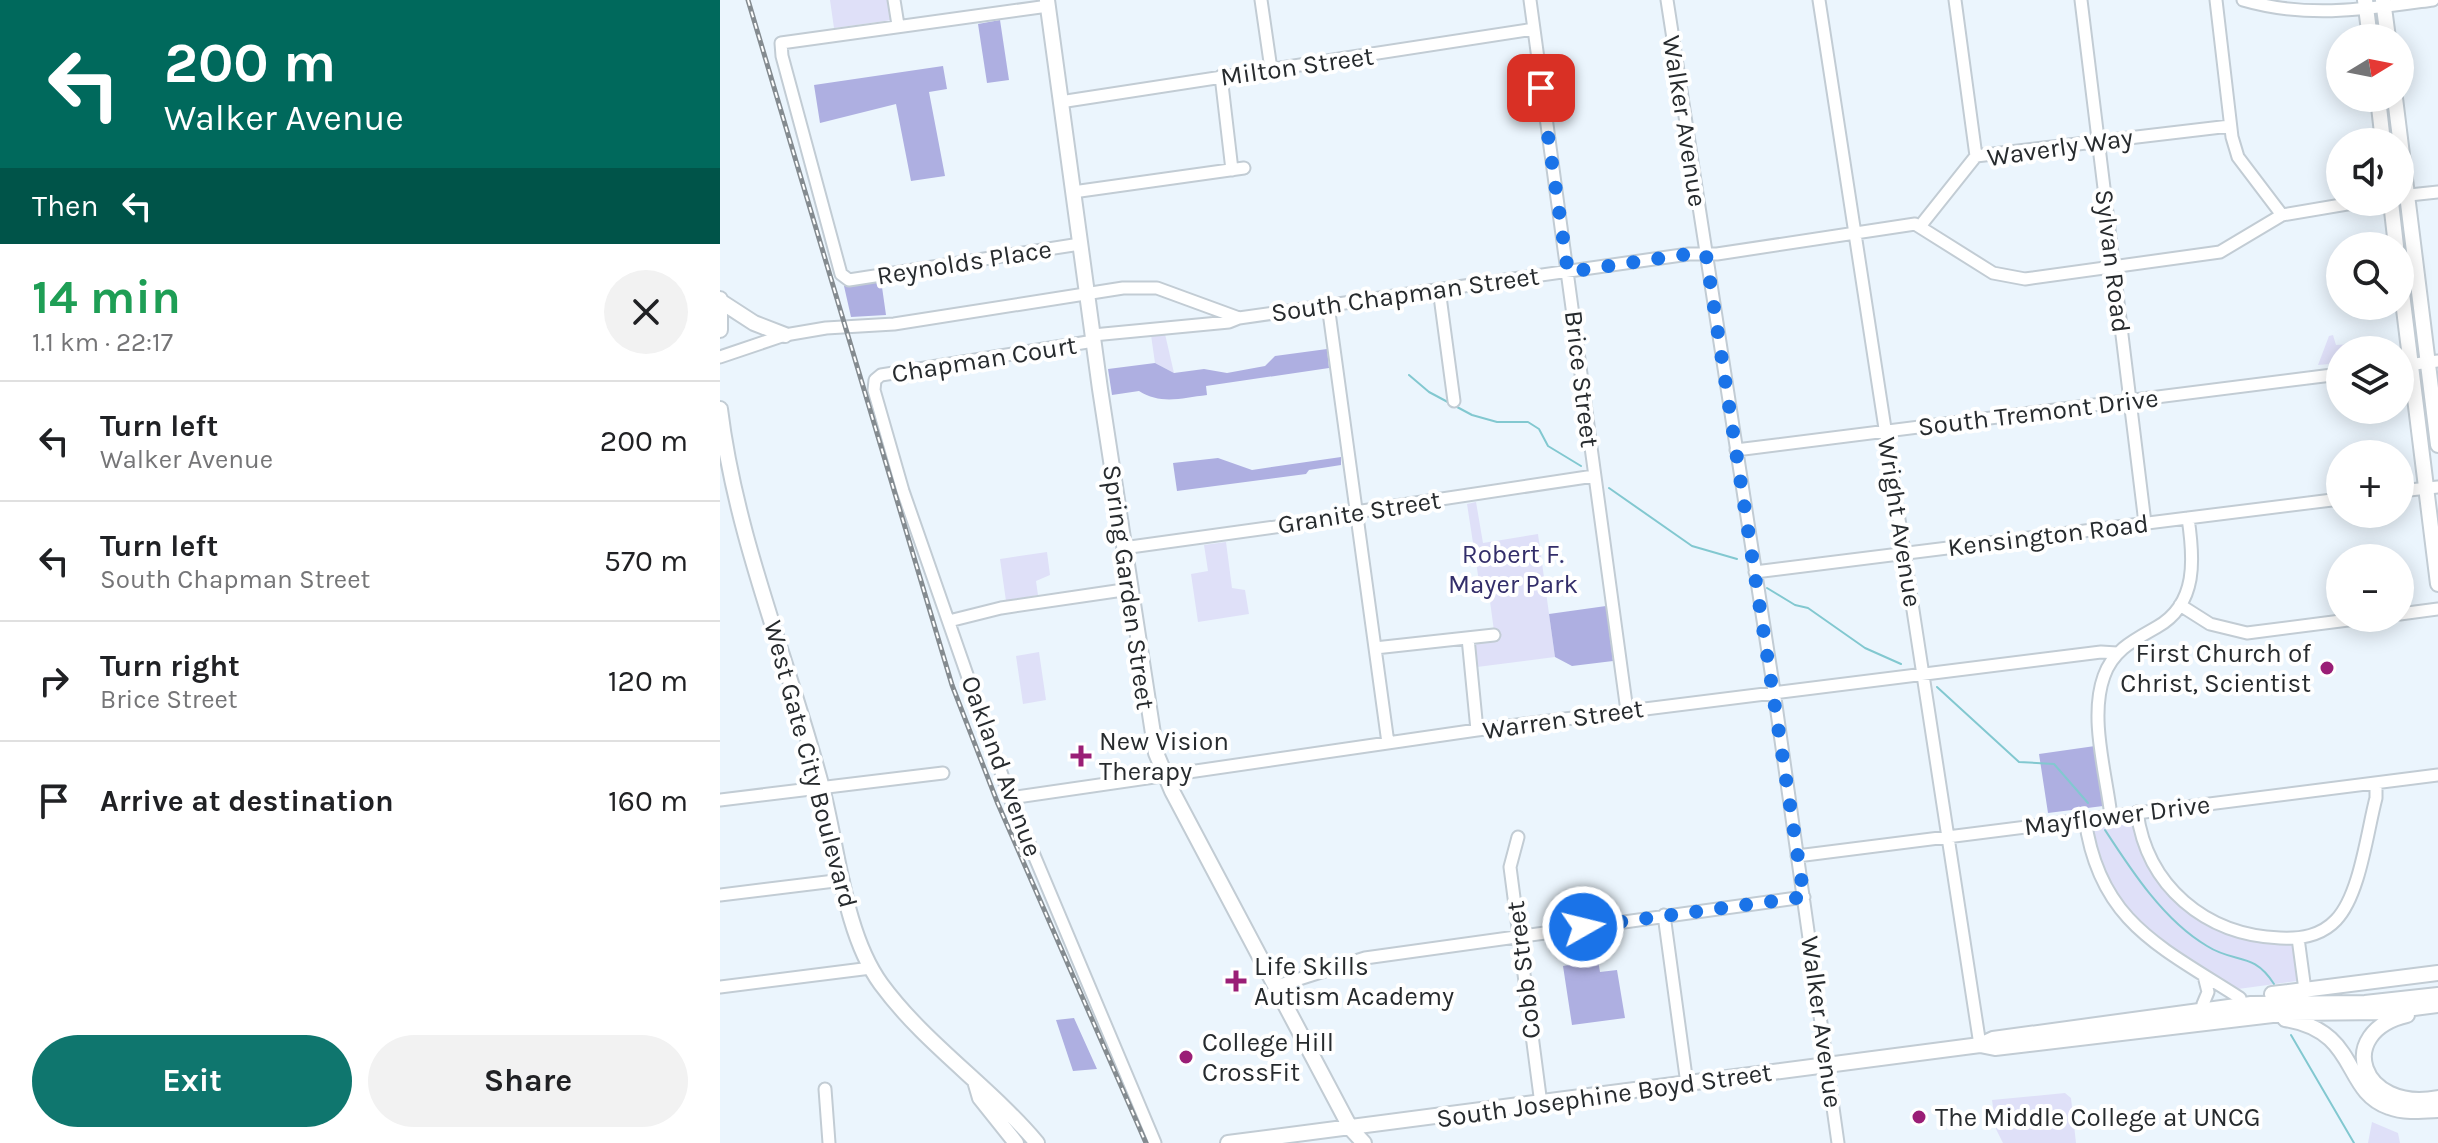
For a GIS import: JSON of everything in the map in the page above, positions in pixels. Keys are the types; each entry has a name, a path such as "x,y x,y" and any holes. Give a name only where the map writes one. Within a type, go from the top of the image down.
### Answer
{"main road":[{"name":"Spring Garden Street","path":"1048,3 1151,732 1165,776 1277,986 1351,1136 1364,1143"},
{"path":"2384,3 2386,24"},
{"path":"2366,4 2368,24"},
{"path":"2407,216 2433,362 2438,445"},
{"path":"720,300 754,323 785,335"},
{"path":"720,300 720,330"},
{"path":"2414,407 2432,488 2438,584"},
{"name":"West Gate City Boulevard","path":"720,409 722,440 740,513 822,788 860,944 882,984 1037,1143"},
{"path":"2122,1019 2240,998 2438,973"},
{"name":"South Josephine Boyd Street","path":"1228,1143 1351,1136 1541,1104 1980,1045 1993,1039 2122,1019 2269,1003 2374,1002 2438,995"},
{"path":"2438,1008 2384,1024 2370,1037 2365,1052 2367,1070 2382,1092 2406,1101 2438,1098"},
{"name":"South Josephine Boyd Street","path":"1980,1045 1995,1048 2261,1016 2438,1008"},
{"path":"2261,1016 2304,1023 2324,1032 2336,1041 2368,1093 2384,1105 2403,1110 2438,1110"},
{"name":"West Gate City Boulevard","path":"975,1081 980,1098 1016,1143"}],"street":[{"path":"894,0 898,25 1048,3"},
{"path":"1261,0 1271,69"},
{"name":"Brice Street","path":"1530,0 1627,711"},
{"name":"Walker Avenue","path":"1667,0 1774,691 1838,1143"},
{"name":"Wright Avenue","path":"1819,0 1980,1045"},
{"path":"1955,0 1976,156"},
{"name":"Sylvan Road","path":"2081,0 2145,523"},
{"path":"2216,0 2230,126 2238,157 2282,215"},
{"path":"2243,0 2315,13 2366,4 2433,0"},
{"name":"Reynolds Place","path":"898,25 781,43 841,274 849,280 1080,244"},
{"name":"Milton Street","path":"1060,102 1534,29"},
{"path":"1073,192 1238,169 1221,76"},
{"name":"Waverly Way","path":"1921,225 1976,156 2230,126"},
{"path":"2414,195 2438,192"},
{"path":"1921,225 1993,273 2025,279 2220,252 2282,215 2326,208"},
{"name":"South Chapman Street","path":"720,357 785,335 826,328 894,324 1133,287 1157,288 1239,318 1689,254 1706,255 1921,225"},
{"path":"1439,289 1454,401"},
{"path":"1328,305 1388,743"},
{"name":"Chapman Court","path":"875,380 896,372 1094,338 1229,322 1239,318"},
{"name":"South Tremont Drive","path":"1736,450 2326,376"},
{"name":"Oakland Avenue","path":"875,380 893,458 1010,798 1155,1143"},
{"name":"Granite Street","path":"1123,548 1594,476"},
{"name":"Kensington Road","path":"1755,572 2326,501"},
{"path":"2111,816 2098,708 2105,672 2117,653 2168,619 2180,605 2194,568 2188,518"},
{"path":"949,621 1001,608 1130,589"},
{"path":"2180,605 2210,624 2247,633 2326,623"},
{"path":"2414,612 2438,609"},
{"path":"1375,648 1494,635"},
{"path":"1468,638 1477,730"},
{"name":"Warren Street","path":"1010,798 1477,730 1774,691 2101,652 2117,653"},
{"path":"720,800 943,773"},
{"name":"Mayflower Drive","path":"1797,856 2438,775"},
{"path":"2137,812 2149,859 2164,883 2186,904 2219,925 2247,934 2298,938 2327,928 2349,901 2376,798 2376,783"},
{"path":"2085,819 2093,860 2112,901 2145,937 2240,998"},
{"name":"Cobb Street","path":"1518,837 1510,867 1541,1104"},
{"path":"720,895 843,880"},
{"path":"1277,986 1365,958 1804,897"},
{"path":"1664,915 1687,1084"},
{"path":"2298,938 2305,990"},
{"path":"720,987 871,968"},
{"path":"2203,1004 2208,992 2204,976"},
{"path":"825,1089 829,1143"}],"green space":[{"path":"830,0 889,0 892,20 834,28"},
{"path":"1165,334 1174,373 1155,363 1151,335"},
{"path":"2326,344 2326,364 2318,365"},
{"name":"Robert F. Mayer Park","path":"1476,502 1483,543 1538,534 1555,657 1477,667 1474,645 1495,638 1488,587 1480,588 1467,504"},
{"path":"1226,542 1232,588 1245,590 1249,614 1198,622 1191,574 1208,571 1204,545"},
{"path":"1047,552 1050,575 1036,581 1038,595 1006,601 1000,559"},
{"path":"1039,652 1046,700 1023,704 1016,656"},
{"path":"2131,822 2145,862 2171,898 2206,922 2226,930 2246,937 2290,943 2294,950 2297,981 2238,989 2169,948 2129,915 2102,872 2092,828 2096,824"},
{"path":"2065,1093 2071,1098 2076,1143 2003,1143 1996,1129 1992,1100"},
{"path":"2372,1122 2398,1133 2400,1143 2368,1143"}],"shaded area":[{"path":"1000,20 1009,80 987,83 978,24"},
{"path":"943,66 947,89 929,92 945,176 911,181 896,104 820,123 814,85"},
{"path":"881,280 886,315 851,317 844,286"},
{"path":"1327,349 1329,368 1206,386 1207,395 1180,399 1155,398 1139,391 1112,395 1108,369 1155,363 1174,373 1204,369 1227,373 1265,366 1275,356"},
{"path":"1341,457 1341,465 1309,470 1306,474 1177,491 1173,463 1218,458 1252,470"},
{"path":"1606,606 1613,661 1572,666 1555,657 1549,614"},
{"path":"2095,746 2103,806 2048,813 2039,754"},
{"path":"1598,960 1600,972 1617,970 1625,1018 1572,1025 1563,966"},
{"path":"1074,1018 1097,1069 1073,1071 1056,1020"}],"waterway":[{"path":"1409,375 1429,392 1472,415 1497,422 1528,422 1539,429 1548,446 1581,466"},
{"path":"1609,488 1692,546 1737,559"},
{"path":"1767,588 1795,605 1808,608 1865,648 1901,664"},
{"path":"1937,687 2019,762 2054,764 2088,803"},
{"path":"2105,830 2150,894 2177,923 2207,946 2259,967 2274,984"},
{"path":"2291,1035 2354,1143"}],"railway":[{"path":"748,0 952,685 998,804 1146,1143"}],"place":[{"name":"First Church of Christ, Scientist","path":"2327,668"},
{"name":"New Vision Therapy","path":"1081,756"},
{"name":"Life Skills Autism Academy","path":"1236,981"},
{"name":"College Hill CrossFit","path":"1186,1057"},
{"name":"The Middle College at UNCG","path":"1919,1117"}],"route":[{"path":"1541,88 1568,272 1689,254 1706,255 1804,897 1583,927"}]}
